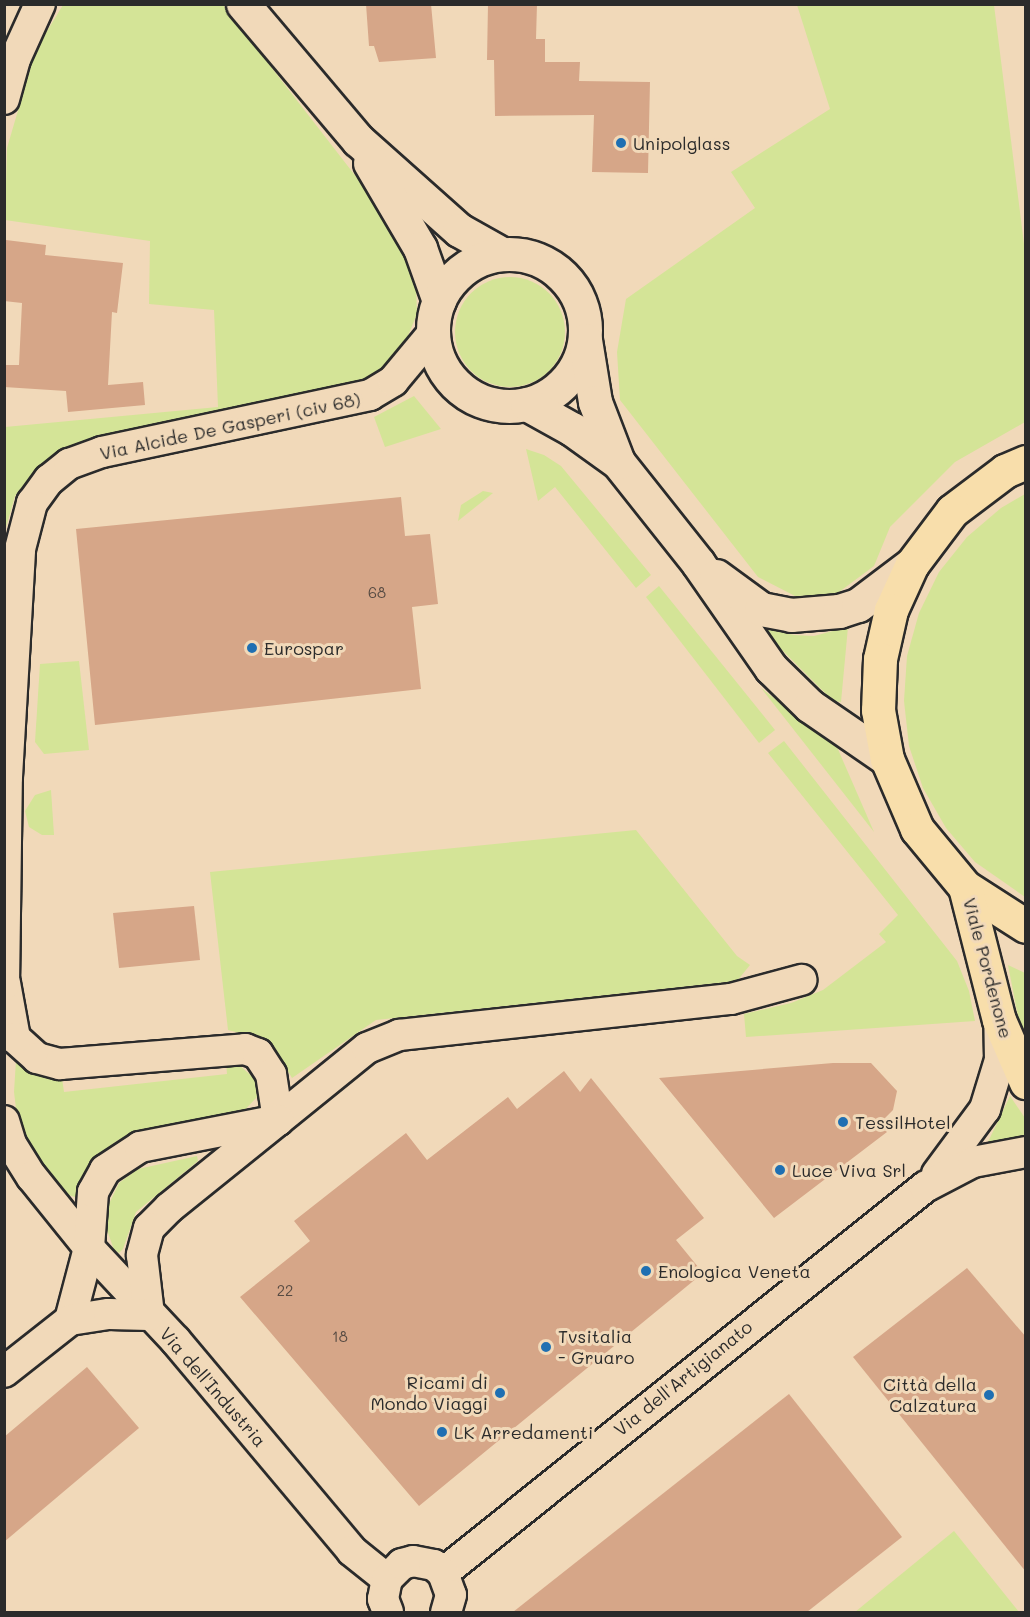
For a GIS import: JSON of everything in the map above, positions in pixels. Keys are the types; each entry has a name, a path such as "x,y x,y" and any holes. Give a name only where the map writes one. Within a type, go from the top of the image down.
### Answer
{"main road":[{"path":"243,4 358,141 459,230 502,254 542,261 564,278 580,302 595,402 618,462"},
{"path":"358,141 420,248 439,301"},
{"path":"502,254 471,264 458,274 439,301 433,333 447,375 469,395 497,405 527,405 544,398 572,375 585,340"},
{"path":"527,405 572,429 618,462 698,563 771,668 810,706 887,759"},
{"path":"1026,462 1005,471 952,511 912,564 891,610 880,659 878,710 887,759 917,829 965,886 1026,926"},
{"path":"698,563 760,609 791,615 838,611 858,605 912,564"},
{"name":"Viale Pordenone","path":"965,886 999,1020 1026,1082"}],"street":[{"path":"4,99 15,59 40,4"},
{"name":"Via Alcide De Gasperi (civ 68)","path":"278,1120 271,1074 258,1054 245,1049 60,1064 37,1058 15,1038 5,984 8,766 20,549 32,503 49,480 69,464 102,452 370,395 393,381 433,333"},
{"path":"149,1315 142,1255 149,1228 169,1208 367,1048 399,1035 731,999 801,980"},
{"path":"925,1187 962,1145 985,1109 1000,1060 999,1020"},
{"path":"70,1320 89,1248 90,1208 97,1181 121,1157 140,1147 278,1120"},
{"path":"4,1121 11,1144 32,1177 89,1248 149,1315"},
{"path":"925,1187 973,1162 1026,1152"},
{"name":"Via dell'Artigianato","path":"443,1573 925,1187"},
{"name":"Via dell'Industria","path":"4,1372 70,1320 109,1314 149,1315 176,1341 352,1551 387,1579"},
{"path":"388,1612 383,1599 387,1579 402,1564 412,1561 434,1565 443,1573 451,1595 446,1612"}],"green space":[{"path":"63,5 223,5 371,196 402,247 416,285 417,314 405,343 390,361 359,386 125,433 55,455 33,473 15,496 5,531 5,427 218,407 214,310 149,304 150,241 5,220 7,148 36,49"},
{"path":"797,5 994,5 1025,252 1025,422 955,462 890,527 874,566 835,595 795,596 758,577 620,400 617,352 626,299 755,208 731,172 830,109"},
{"path":"510,277 531,281 549,293 561,311 565,332 561,353 549,371 531,383 510,387 489,383 471,371 459,353 455,332 459,311 471,293 489,281"},
{"path":"414,396 441,429 385,447 374,417"},
{"path":"526,449 544,455 561,466 651,575 636,588 555,487 538,501"},
{"path":"483,491 493,493 458,521 461,505"},
{"path":"1025,494 1025,897 975,862 946,828 923,788 909,746 904,701 907,656 919,613 939,572 967,537 1001,508"},
{"path":"659,586 775,730 759,743 646,597"},
{"path":"758,626 794,635 814,636 848,627 841,702 833,701"},
{"path":"79,661 89,750 44,754 35,742 40,664"},
{"path":"761,688 837,747 874,832"},
{"path":"784,741 957,961 969,991 975,1021 746,1037 744,1014 791,1003 823,990 886,942 879,934 898,915 768,753"},
{"path":"51,790 54,835 42,835 29,827 25,811 35,795"},
{"path":"636,830 737,956 750,965 737,981 376,1020 292,1078 270,1041 228,1030 210,872"},
{"path":"1008,965 1025,973 1025,1046 1022,1037"},
{"path":"16,1060 33,1070 62,1078 64,1092 227,1074 226,1062 238,1064 255,1079 257,1097 239,1116 118,1140 97,1156 75,1197 68,1195 32,1152 18,1125 14,1092"},
{"path":"1010,1096 1025,1118 1025,1139 986,1146"},
{"path":"197,1156 198,1161 136,1212 123,1249 119,1253 114,1250 106,1227 106,1210 119,1183 138,1169"},
{"path":"954,1531 1019,1612 855,1612"}],"building":[{"path":"366,4 431,4 436,58 379,62 374,46 369,46"},
{"path":"488,4 537,4 536,39 545,39 545,62 580,62 579,81 650,82 648,173 592,172 594,115 495,116 494,60 487,60"},
{"path":"6,240 46,245 45,255 123,263 117,313 112,312 108,385 143,382 145,405 68,412 66,391 4,387 4,365 19,365 22,303 4,301"},
{"name":"Eurospar","path":"401,497 405,536 430,534 438,604 412,607 421,689 95,725 76,529"},
{"path":"194,906 200,960 119,968 113,913"},
{"path":"833,1063 871,1063 897,1091 893,1110 881,1122 887,1132 774,1218 659,1078"},
{"path":"564,1071 580,1092 591,1078 704,1218 676,1240 703,1273 419,1506 240,1297 310,1241 294,1221 406,1133 427,1160 508,1097 517,1109"},
{"path":"967,1268 1026,1337 1026,1572 853,1357"},
{"path":"87,1367 139,1428 4,1542 4,1437"},
{"path":"789,1394 902,1537 807,1612 513,1612"}],"place":[{"name":"Unipolglass","path":"621,143"},
{"name":"Eurospar","path":"252,648"},
{"name":"TessilHotel","path":"843,1122"},
{"name":"Luce Viva Srl","path":"780,1170"},
{"name":"Enologica Veneta","path":"646,1271"},
{"name":"Tvsitalia - Gruaro","path":"546,1347"},
{"name":"Ricami di Mondo Viaggi","path":"500,1393"},
{"name":"Città della Calzatura","path":"989,1395"},
{"name":"LK Arredamenti","path":"442,1432"}]}
